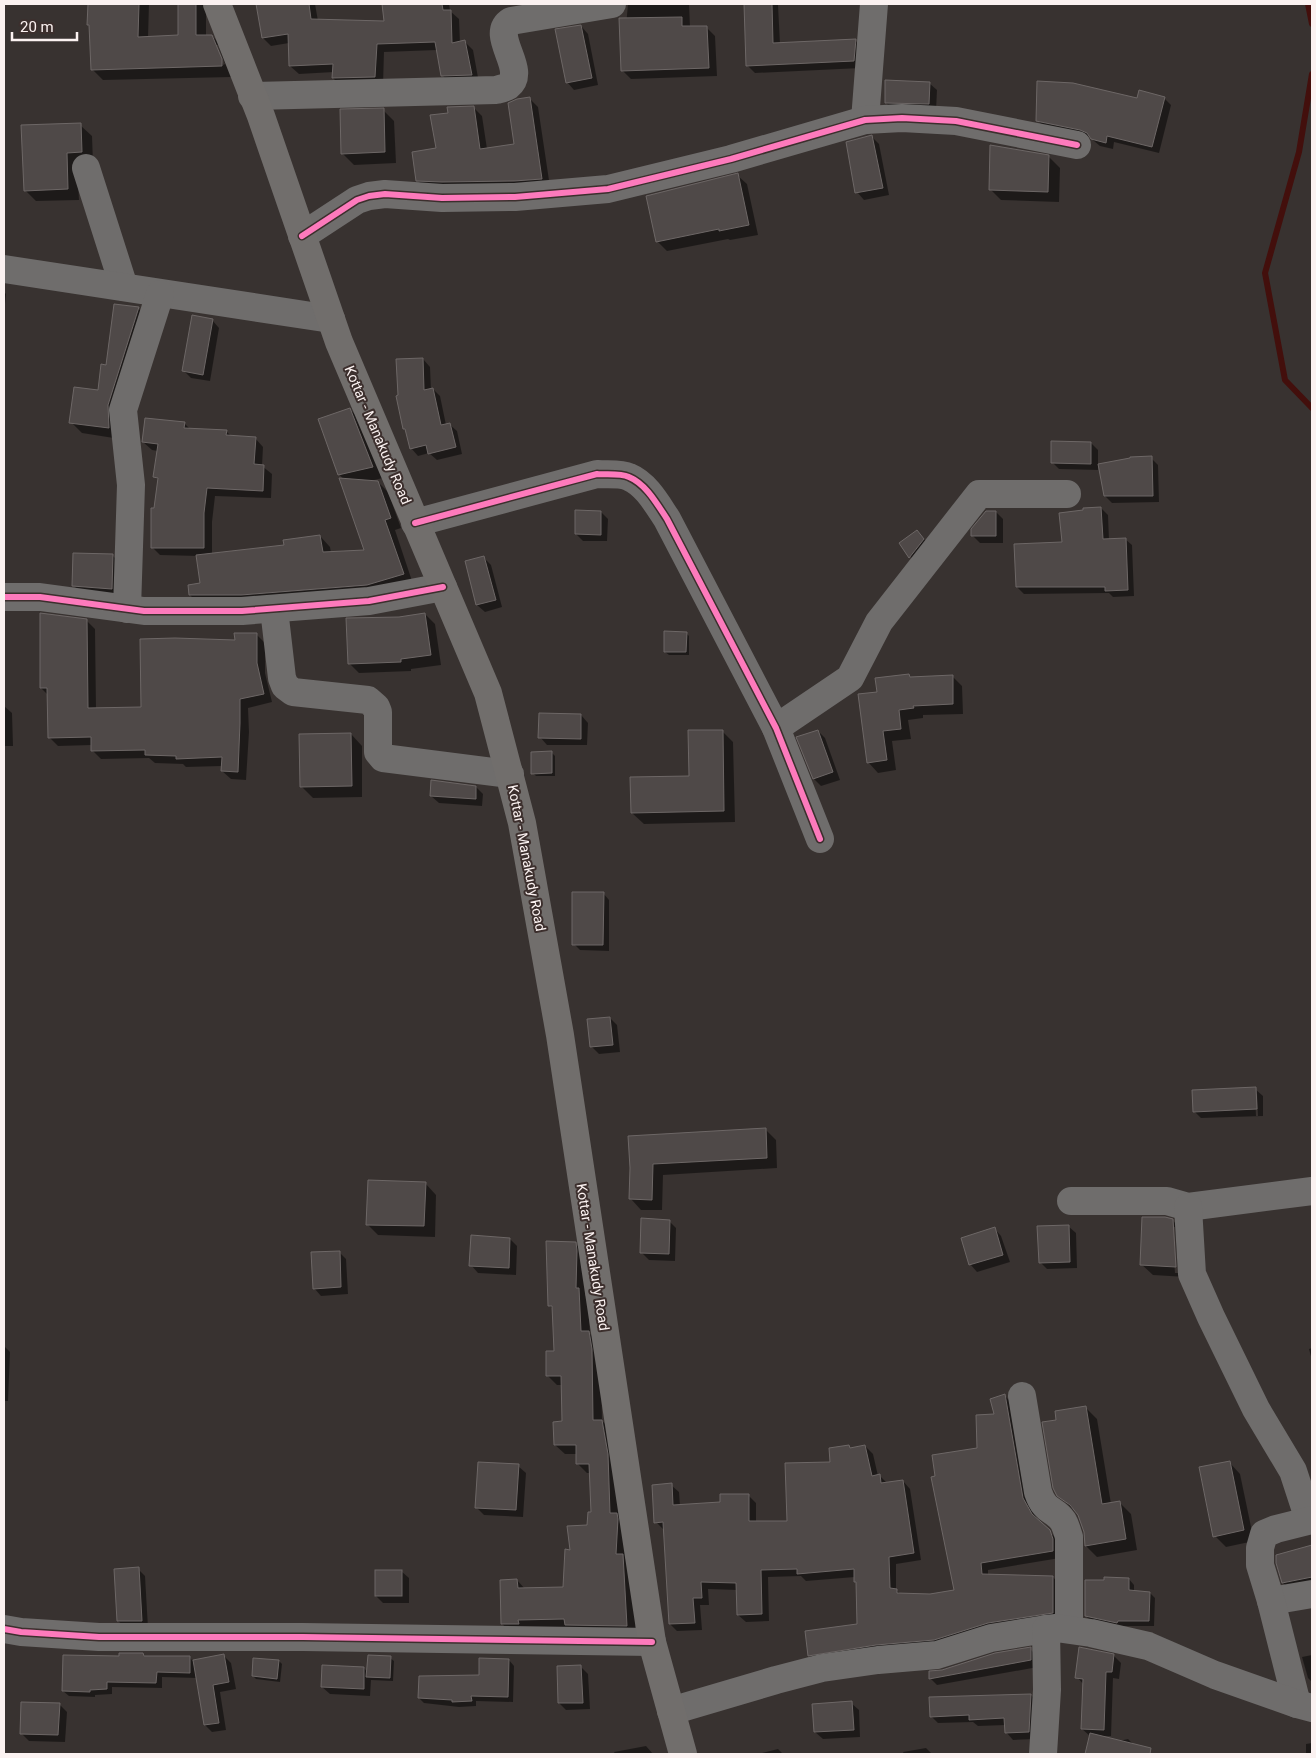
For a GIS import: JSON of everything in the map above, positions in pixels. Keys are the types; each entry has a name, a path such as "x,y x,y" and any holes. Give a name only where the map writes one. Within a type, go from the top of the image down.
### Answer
{"main road":[{"name":"Kottar - Manakudy Road","path":"217,4 252,96 338,342 488,693 510,774 522,823 560,1035 652,1642 683,1754"}],"street":[{"path":"252,96 496,90 507,86 514,76 514,69 503,30 506,24 511,21 612,4"},
{"path":"865,120 874,4"},
{"path":"302,236 358,200 369,196 385,194 442,198 515,197 608,189 731,159 865,120 902,118 956,121 1077,145"},
{"path":"86,168 124,287"},
{"path":"4,269 331,319"},
{"path":"127,609 131,486 123,410 160,294"},
{"path":"415,523 597,474 628,476 636,480 653,498 666,518 776,728 820,839"},
{"path":"776,728 850,678 879,622 980,494 1068,494"},
{"path":"4,597 40,597 144,612 242,612 369,601 443,587"},
{"path":"274,609 282,678 285,686 293,692 368,700 376,707 378,712 378,752 383,758 510,774"},
{"path":"1071,1201 1167,1201 1188,1207 1312,1191"},
{"path":"1188,1207 1192,1274 1256,1409 1293,1471 1311,1520 1264,1534 1261,1541 1260,1565 1304,1706"},
{"path":"1022,1396 1041,1501 1065,1523 1069,1536 1047,1690 1043,1754"},
{"path":"1271,1602 1312,1594"},
{"path":"4,1628 20,1632 99,1637 303,1637 652,1642"},
{"path":"671,1711 822,1668 878,1660 937,1655 991,1638 1057,1630 1091,1633 1148,1646 1215,1675 1304,1706"}],"building":[{"path":"88,4 139,4 138,37 178,35 178,4 196,4 196,35 212,35 222,59 222,66 91,70 89,25 87,25"},
{"path":"256,4 309,4 311,19 384,21 382,4 442,4 443,10 451,10 452,43 465,40 472,75 441,76 435,42 377,44 375,77 332,78 333,64 289,66 288,34 262,38"},
{"path":"744,4 772,4 773,43 856,39 854,61 746,66"},
{"path":"682,17 682,26 707,26 709,68 621,71 619,18"},
{"path":"581,25 592,78 566,83 555,29"},
{"path":"885,80 930,82 929,104 885,103"},
{"path":"1037,81 1073,83 1137,98 1139,90 1165,97 1152,147 1107,136 1106,143 1091,139 1087,133 1080,130 1036,121"},
{"path":"530,97 542,179 514,181 416,181 412,152 436,148 430,115 448,113 447,107 474,106 480,149 514,144 508,103"},
{"path":"384,108 385,152 341,154 340,109"},
{"path":"81,123 82,152 67,153 68,189 24,191 21,125"},
{"path":"872,135 883,188 855,193 846,142"},
{"path":"990,145 1049,155 1048,192 989,190"},
{"path":"738,173 749,225 656,242 646,196"},
{"path":"114,304 139,307 108,405 109,428 69,423 74,387 98,390 101,364 106,365"},
{"path":"192,315 213,319 203,375 182,371"},
{"path":"423,358 424,390 433,388 441,425 450,423 456,447 428,454 426,445 410,449 405,429 403,429 396,396 398,395 396,359"},
{"path":"350,408 373,467 338,475 318,419"},
{"path":"145,418 185,422 184,428 227,430 226,435 256,437 254,464 264,465 263,491 207,488 204,513 204,548 151,548 151,508 154,508 158,478 153,477 158,444 142,442"},
{"path":"1051,441 1091,442 1091,464 1051,463"},
{"path":"1152,456 1153,496 1104,496 1098,464 1130,457"},
{"path":"339,478 378,481 391,518 385,520 404,574 367,585 241,595 189,595 188,585 200,583 196,555 284,545 283,540 320,535 323,552 364,550"},
{"path":"1101,507 1103,539 1126,538 1128,590 1105,591 1105,587 1016,587 1014,544 1062,542 1059,513 1083,510 1083,508"},
{"path":"575,510 601,511 601,535 575,534"},
{"path":"986,511 996,511 996,536 971,536 971,529"},
{"path":"917,530 924,539 909,558 899,543"},
{"path":"73,553 113,554 112,589 72,586"},
{"path":"484,556 496,600 476,605 465,561"},
{"path":"40,613 87,619 88,708 141,707 140,639 235,640 234,633 257,633 257,663 264,694 240,699 238,772 221,771 222,757 176,759 176,756 145,755 145,750 91,751 91,737 48,738 47,688 40,688"},
{"path":"425,613 431,655 401,659 401,662 348,664 346,618 399,617"},
{"path":"664,631 687,632 686,652 664,652"},
{"path":"909,674 910,677 953,675 953,704 913,706 914,708 899,710 901,729 883,731 887,760 867,763 858,694 877,692 875,678"},
{"path":"539,713 581,714 581,739 538,738"},
{"path":"688,730 723,730 724,811 631,813 630,777 689,776"},
{"path":"818,730 833,772 813,779 796,737"},
{"path":"351,733 352,786 300,787 299,734"},
{"path":"552,751 552,773 531,774 531,752"},
{"path":"431,780 476,786 476,799 430,796"},
{"path":"572,892 604,892 603,945 572,945"},
{"path":"610,1017 613,1045 590,1047 587,1019"},
{"path":"1256,1087 1257,1109 1193,1112 1192,1090"},
{"path":"766,1128 767,1158 653,1164 652,1200 629,1199 628,1136"},
{"path":"368,1180 426,1182 424,1226 366,1225"},
{"path":"1142,1217 1173,1219 1176,1267 1140,1265"},
{"path":"641,1218 670,1220 669,1254 640,1253"},
{"path":"1069,1225 1070,1262 1039,1263 1037,1226"},
{"path":"995,1227 1003,1255 969,1265 961,1238"},
{"path":"471,1235 510,1238 509,1268 469,1266"},
{"path":"546,1241 576,1242 576,1288 579,1288 581,1331 589,1331 592,1349 593,1420 602,1420 608,1454 610,1513 617,1513 618,1519 616,1554 623,1554 627,1626 565,1625 564,1619 518,1620 519,1624 501,1624 500,1580 517,1579 518,1588 563,1587 565,1549 570,1550 567,1526 587,1525 588,1512 591,1512 589,1464 576,1464 576,1445 554,1445 553,1422 562,1421 561,1376 546,1376 546,1351 554,1351 552,1306 548,1306"},
{"path":"340,1251 341,1287 313,1289 311,1252"},
{"path":"1005,1394 1023,1498 1032,1514 1050,1530 1053,1539 1053,1551 981,1563 982,1574 1053,1576 1053,1613 988,1623 934,1640 876,1645 808,1656 805,1631 857,1624 854,1569 797,1574 797,1569 761,1570 762,1614 737,1615 736,1583 701,1582 702,1598 693,1598 695,1623 669,1624 663,1522 654,1523 652,1485 672,1483 673,1505 720,1502 720,1494 749,1494 749,1521 787,1521 785,1463 830,1462 829,1448 849,1445 850,1448 865,1445 872,1476 880,1474 881,1483 903,1480 914,1553 889,1557 890,1588 897,1589 897,1593 930,1594 954,1590 931,1477 935,1476 932,1455 977,1448 976,1415 994,1414 990,1399"},
{"path":"1086,1406 1102,1504 1120,1501 1126,1539 1085,1546 1084,1532 1078,1515 1070,1505 1057,1496 1053,1488 1042,1422 1056,1420 1055,1411"},
{"path":"1230,1461 1244,1530 1213,1537 1199,1467"},
{"path":"478,1462 519,1464 516,1510 475,1508"},
{"path":"1312,1545 1312,1577 1282,1583 1276,1563 1276,1555"},
{"path":"139,1567 142,1621 117,1621 114,1569"},
{"path":"375,1570 402,1570 402,1596 375,1596"},
{"path":"1104,1577 1129,1578 1129,1590 1150,1592 1149,1621 1118,1621 1117,1623 1085,1616 1085,1580 1104,1580"},
{"path":"1031,1647 1031,1660 929,1679 929,1671 942,1670 995,1653"},
{"path":"1079,1647 1114,1654 1112,1672 1106,1672 1104,1730 1081,1729 1083,1679 1075,1678"},
{"path":"119,1653 143,1653 144,1656 190,1656 190,1673 157,1672 156,1683 107,1682 107,1689 90,1690 90,1692 62,1691 63,1655 119,1656"},
{"path":"224,1654 229,1682 213,1685 219,1723 204,1725 193,1660"},
{"path":"368,1655 391,1656 390,1678 366,1677"},
{"path":"253,1658 279,1660 277,1679 252,1676"},
{"path":"479,1658 509,1659 508,1697 471,1696 472,1701 452,1702 452,1700 418,1698 419,1676 479,1675"},
{"path":"322,1665 364,1667 364,1689 321,1687"},
{"path":"581,1665 583,1703 558,1703 557,1666"},
{"path":"1031,1694 1029,1732 1005,1733 1004,1718 969,1720 969,1715 930,1717 929,1697"},
{"path":"852,1701 854,1730 814,1732 812,1704"},
{"path":"21,1702 60,1703 58,1735 20,1734"},
{"path":"1090,1733 1151,1748 1150,1754 1085,1754"}],"waterway":[{"path":"1308,4 1312,24"},
{"path":"1312,74 1299,152 1265,273 1285,380 1312,408"}],"cycle path":[{"path":"302,236 357,200 369,196 385,194 442,198 515,197 608,189 731,159 865,120 902,118 956,121 1077,145"},
{"path":"415,523 597,474 625,476 641,484 667,519 776,728 820,839"},
{"path":"4,597 40,597 144,611 242,611 369,601 443,587"},
{"path":"4,1629 21,1632 99,1637 303,1637 652,1642"}]}
